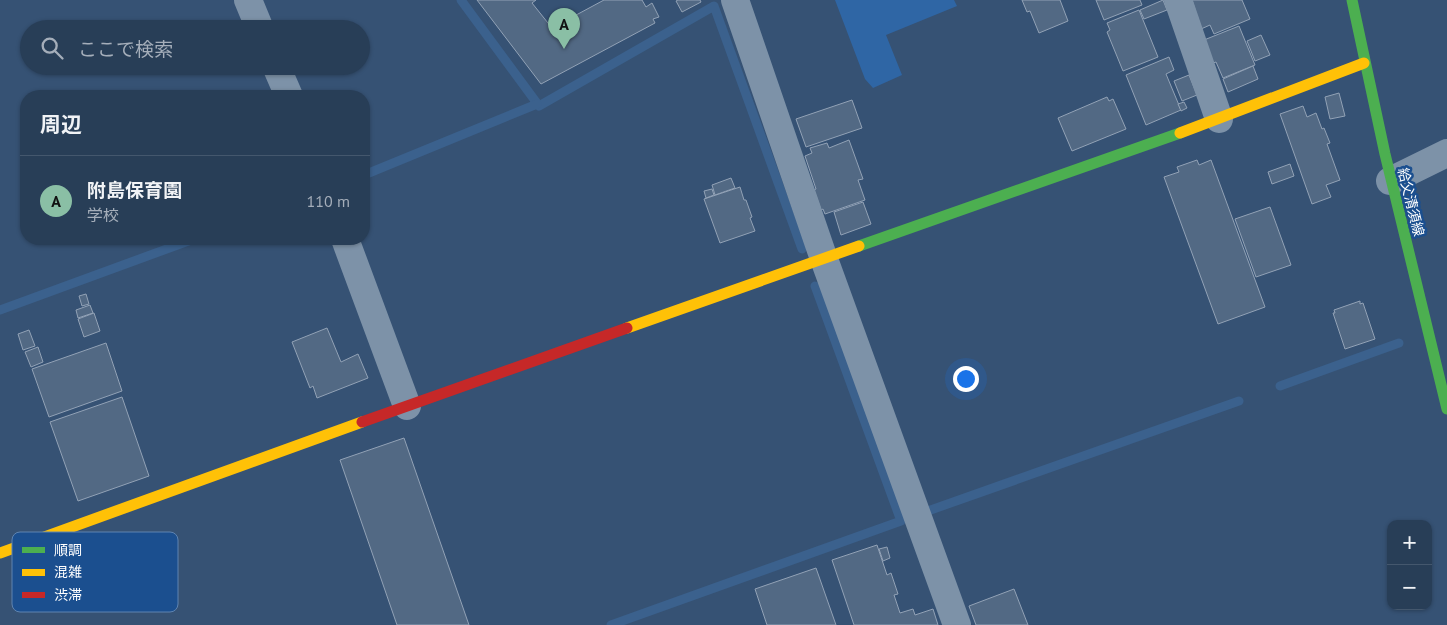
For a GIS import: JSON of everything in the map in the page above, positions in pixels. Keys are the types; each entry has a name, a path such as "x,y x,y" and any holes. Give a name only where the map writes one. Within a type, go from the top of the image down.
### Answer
{"street":[{"path":"248,0 256,20"},
{"path":"735,0 824,259 957,625"},
{"path":"1178,0 1219,119"},
{"name":"給父清須線","path":"1352,0 1390,181 1441,358 1447,410"},
{"path":"58,532 407,406 1219,119 1364,63"},
{"path":"280,75 286,90"},
{"path":"1390,181 1447,153"},
{"path":"347,245 407,406"},
{"path":"0,553 12,549"}],"shaded area":[{"path":"835,0 954,0 957,6 886,35 902,75 873,88 865,79"}],"building":[{"path":"477,0 536,0 532,3 552,28 604,0 642,0 646,7 652,3 659,17 653,19 655,23 541,84"},
{"path":"700,0 701,2 682,12 676,1"},
{"path":"1022,0 1060,0 1068,21 1039,33 1030,11 1027,12"},
{"path":"1096,0 1140,0 1142,5 1104,20"},
{"path":"1163,0 1167,10 1144,19 1140,10"},
{"path":"1192,0 1242,0 1250,19 1214,34 1210,25 1201,29"},
{"path":"1139,10 1158,57 1123,71 1107,32 1110,30 1107,23"},
{"path":"1239,26 1255,65 1223,78 1216,62 1213,63 1204,40"},
{"path":"1261,35 1270,55 1255,61 1247,41"},
{"path":"1169,57 1174,70 1166,74 1181,110 1146,125 1126,75"},
{"path":"1253,66 1258,79 1228,92 1223,79"},
{"path":"1189,75 1197,95 1182,101 1174,81"},
{"path":"1339,93 1345,116 1330,119 1325,97"},
{"path":"1107,97 1109,101 1113,99 1126,129 1072,151 1058,118"},
{"path":"852,100 862,128 806,147 796,119"},
{"path":"1184,102 1187,108 1181,111 1178,104"},
{"path":"1303,106 1307,117 1316,113 1322,129 1324,128 1330,143 1327,144 1340,180 1326,185 1331,197 1312,204 1280,114"},
{"path":"849,140 863,179 858,180 865,200 825,214 823,209 821,210 814,190 816,189 805,156 812,153 810,148 827,143 829,148"},
{"path":"1197,160 1199,165 1211,160 1265,307 1218,324 1164,177 1179,172 1177,167"},
{"path":"1290,164 1294,176 1272,184 1268,172"},
{"path":"731,178 735,188 715,195 712,185"},
{"path":"740,187 752,217 750,218 755,231 720,243 704,199"},
{"path":"712,189 714,195 706,198 704,191"},
{"path":"863,202 871,224 841,235 834,212"},
{"path":"1270,207 1291,265 1256,277 1235,219"},
{"path":"86,294 89,304 82,306 79,296"},
{"path":"1360,301 1360,304 1363,303 1375,339 1345,349 1333,313 1335,313 1334,310"},
{"path":"90,305 93,313 78,318 76,310"},
{"path":"94,313 100,331 84,337 78,319"},
{"path":"327,328 341,362 358,354 368,378 317,398 313,386 310,388 292,342"},
{"path":"29,330 35,346 23,350 18,334"},
{"path":"106,343 122,391 49,417 32,369"},
{"path":"38,347 43,362 31,367 25,352"},
{"path":"122,397 149,476 78,501 50,422"},
{"path":"404,438 469,625 397,625 340,460"},
{"path":"877,545 887,575 891,573 898,594 894,595 900,613 913,609 915,615 933,609 938,625 854,625 832,560"},
{"path":"887,547 890,558 883,561 879,549"},
{"path":"816,568 836,625 767,625 755,589"},
{"path":"1014,589 1028,625 976,625 969,606"}],"waterway":[{"path":"461,0 539,106 714,6 802,249"},
{"path":"370,173 537,104"},
{"path":"0,310 178,245"},
{"path":"611,625 901,521 815,286"},
{"path":"1280,386 1399,343"},
{"path":"925,512 1239,401"}],"traffic: fast":[{"path":"1352,0 1385,154 1447,409"},
{"path":"859,246 1180,133"}],"traffic: slow":[{"path":"1180,133 1364,63"},
{"path":"627,328 859,246"},
{"path":"58,532 362,422"},
{"path":"0,553 12,549"}],"traffic: jam":[{"path":"362,422 627,328"}],"place":[{"name":"附島保育園","path":"564,49"}]}
